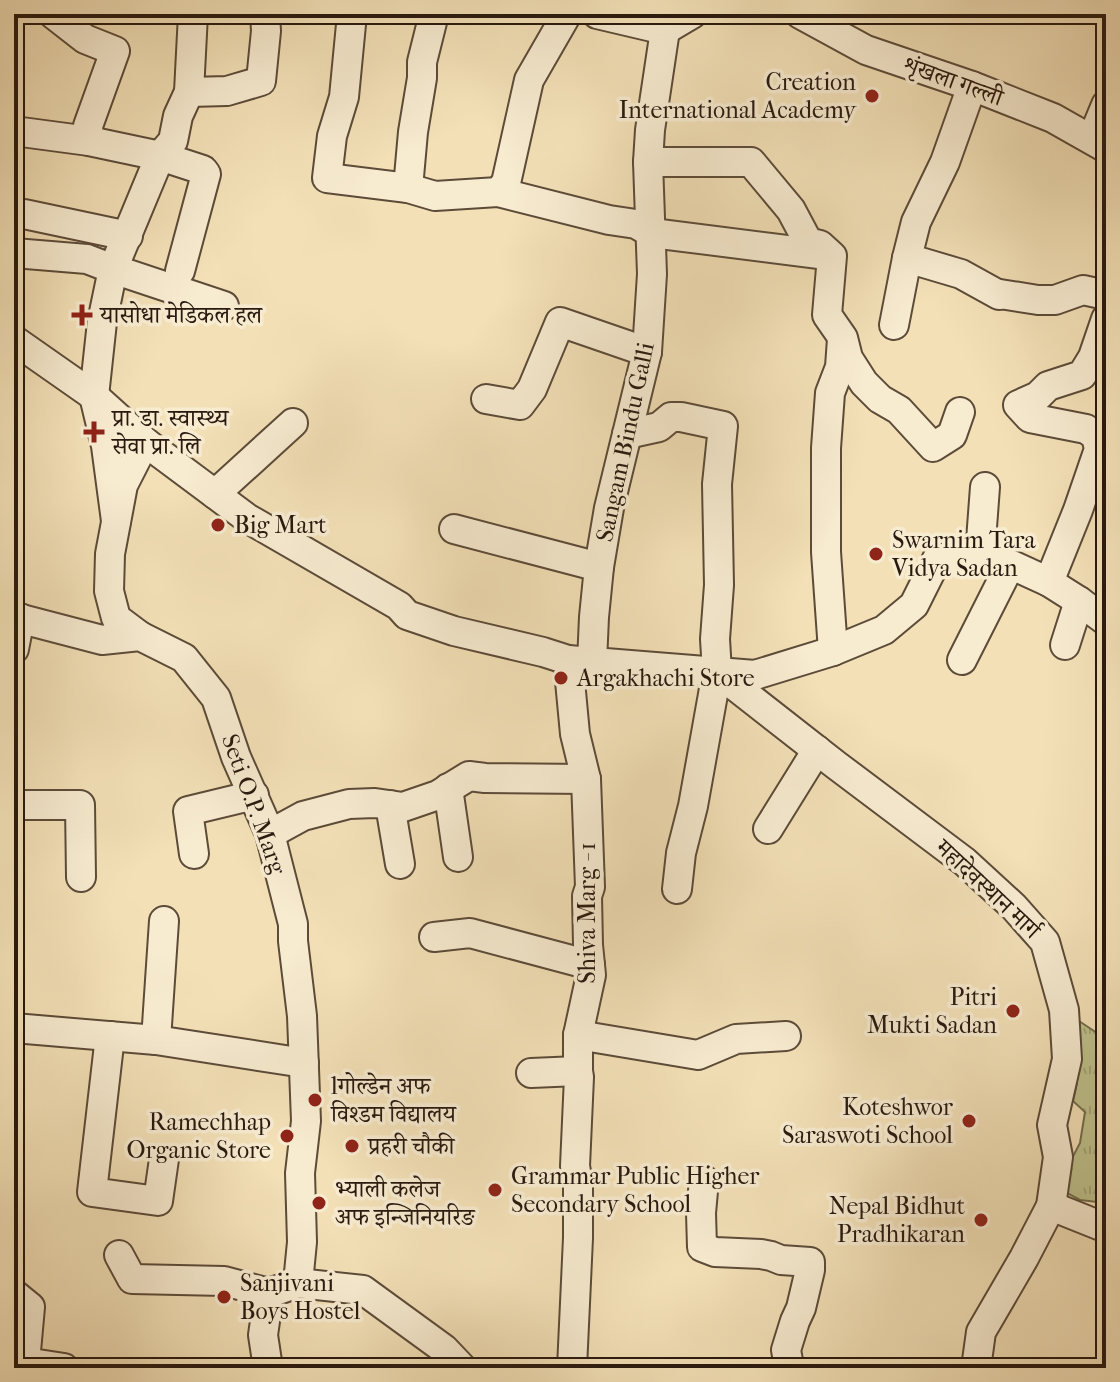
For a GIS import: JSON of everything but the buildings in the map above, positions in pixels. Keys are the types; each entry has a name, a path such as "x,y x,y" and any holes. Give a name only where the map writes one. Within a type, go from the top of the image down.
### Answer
{"street":[{"path":"53,14 85,39 115,51 88,126 89,141"},
{"path":"116,521 106,446 94,396 102,322 113,269 160,156 173,141 178,116 189,92 193,14"},
{"path":"189,92 227,91 261,81 265,14"},
{"path":"352,14 344,97 332,136 327,178 408,188 435,196 498,192 636,224 652,233 832,256"},
{"path":"408,188 422,62 434,14"},
{"path":"498,192 506,183 529,80 567,14"},
{"path":"597,14 665,30 692,14"},
{"name":"शृंखला गल्ली","path":"800,14 866,50 1053,118 1099,144"},
{"name":"Sangam Bindu Galli","path":"580,661 594,617 609,508 647,352 652,274 648,162 665,30"},
{"path":"894,325 916,222 945,162 972,86"},
{"path":"1099,144 1106,105"},
{"path":"14,131 89,141 160,156 203,170 206,174 180,271"},
{"path":"648,162 751,162 791,210 808,242 820,245 832,256"},
{"path":"24,214 128,236"},
{"path":"14,253 87,259 224,306"},
{"path":"832,256 827,315 843,338 848,358 864,383 880,399 899,410 933,447 952,435 960,412"},
{"path":"907,258 961,274 1000,295 1046,300 1083,290 1106,295"},
{"path":"1049,582 1103,451 1096,436 1086,429 1030,418 1018,405 1038,396 1048,386 1082,375 1093,357 1106,319"},
{"path":"486,399 520,405 532,389 560,322 647,352"},
{"path":"833,651 826,552 826,448 830,393 840,367 843,338"},
{"path":"14,340 94,396 145,442 247,518 399,606 407,615 454,631 580,661 755,675 833,651 884,630 914,605 937,559 980,554 992,556 1049,582 1106,621"},
{"path":"627,434 659,427 671,417 723,426 717,484 717,672 693,806 681,853 677,889"},
{"path":"215,494 293,423"},
{"path":"140,636 116,618 109,591 110,554 123,485 145,442"},
{"path":"980,554 985,487"},
{"path":"454,529 599,567"},
{"path":"962,660 1010,565"},
{"path":"1065,645 1079,601"},
{"path":"14,649 17,618 102,640 140,636"},
{"name":"Seti O.P. Marg","path":"140,636 184,658 216,698 236,757 270,834 293,924 302,1016 306,1121 300,1173 302,1242 298,1283"},
{"name":"Shiva Marg - 1","path":"572,1368 578,1238 575,1166 578,1035 591,975 586,779 575,734 580,661"},
{"name":"महादेवस्थान मार्ग","path":"717,672 965,862 1014,907 1045,942 1064,1010 1067,1059 1052,1125 1058,1157 1051,1206 981,1332 976,1368"},
{"path":"768,829 817,750"},
{"path":"270,834 303,816 349,804 375,803 403,807 438,795 469,776 586,779"},
{"path":"448,788 458,857"},
{"path":"194,854 188,811 254,795"},
{"path":"14,805 80,805 81,877"},
{"path":"390,805 400,864"},
{"path":"156,1040 164,921"},
{"path":"434,937 470,933 590,965"},
{"path":"14,1028 156,1040 304,1063"},
{"path":"578,1035 698,1055 736,1039 786,1036"},
{"path":"110,1036 92,1192 158,1201 164,1159"},
{"path":"531,1073 578,1071"},
{"path":"704,1180 702,1247 715,1252 761,1254 781,1260 810,1262 801,1308 786,1350 792,1367"},
{"path":"1051,1206 1106,1228"},
{"path":"119,1255 132,1279 224,1281 269,1293 298,1283 363,1290 444,1349 462,1368"},
{"path":"268,1368 263,1335 269,1293"},
{"path":"14,1294 30,1307 24,1365 64,1368"}],"green space":[{"path":"1076,1019 1106,1039 1106,1157 1097,1202 1080,1200 1065,1192 1068,1166 1080,1143 1085,1112 1073,1101 1077,1083"}],"place":[{"name":"Creation International Academy","path":"872,96"},
{"name":"यासोधा मेडिकल हल","path":"82,315"},
{"name":"प्रा. डा. स्वास्थ्य सेवा प्रा. लि","path":"94,432"},
{"name":"Big Mart","path":"218,525"},
{"name":"Swarnim Tara Vidya Sadan","path":"876,554"},
{"name":"Argakhachi Store","path":"561,678"},
{"name":"Pitri Mukti Sadan","path":"1013,1011"},
{"name":"lगोल्डेन अफ विश्डम विद्यालय","path":"315,1100"},
{"name":"Koteshwor Saraswoti School","path":"969,1121"},
{"name":"Ramechhap Organic Store","path":"287,1136"},
{"name":"प्रहरी चौकी","path":"352,1146"},
{"name":"Grammar Public Higher Secondary School","path":"495,1190"},
{"name":"भ्याली कलेज अफ इन्जिनियरिङ","path":"319,1203"},
{"name":"Nepal Bidhut Pradhikaran","path":"981,1220"},
{"name":"Sanjivani Boys Hostel","path":"224,1297"}]}
